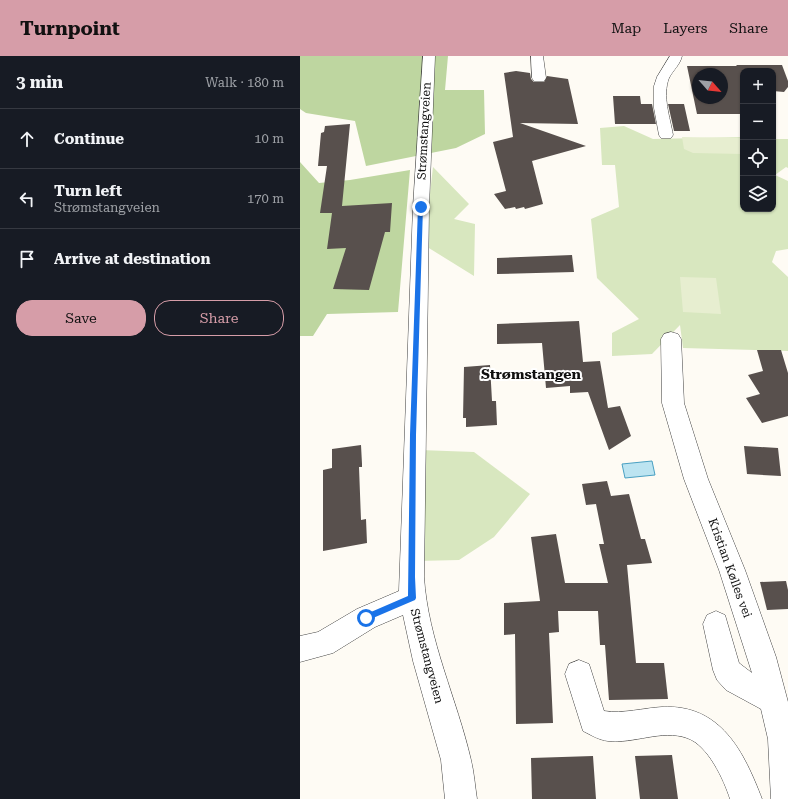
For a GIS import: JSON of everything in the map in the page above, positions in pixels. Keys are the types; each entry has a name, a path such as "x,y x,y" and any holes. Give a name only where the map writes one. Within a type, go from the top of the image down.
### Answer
{"street":[{"name":"Strømstangveien","path":"429,56 426,88 413,435 411,577 412,598 427,661 456,760 462,799"},
{"path":"537,56 539,78"},
{"path":"666,135 659,91 662,80 675,63 676,56"},
{"name":"Kristian Kølles vei","path":"671,339 673,403 696,479 732,570 755,635 783,739 787,799"},
{"path":"300,648 323,644 366,618 412,598"},
{"path":"716,624 727,670 736,680 773,700"},
{"path":"579,674 593,721 604,727 674,722 689,724 695,727 719,746 741,783 746,799"}],"green space":[{"path":"300,56 448,56 445,90 484,90 485,134 456,148 366,166 355,121 306,113 300,109"},
{"path":"624,126 653,139 740,137 740,212 776,212 776,175 788,181 788,249 776,251 772,262 788,277 788,351 683,348 680,325 652,354 612,356 612,333 639,319 597,278 591,219 619,207 615,165 602,165 600,128"},
{"path":"682,137 740,138 740,154 693,153 684,149"},
{"path":"776,139 788,139 788,168 786,167 776,174"},
{"path":"300,162 319,183 350,180 410,170 398,312 327,314 313,336 300,336"},
{"path":"433,167 469,204 454,219 475,224 474,276 424,245"},
{"path":"680,277 716,278 721,314 683,312"},
{"path":"420,450 474,452 530,494 494,537 459,560 417,561"}],"water":[{"path":"652,461 655,475 625,478 622,464"}],"building":[{"path":"782,65 788,81 788,87 784,92 776,91 776,68 740,68 740,114 697,114 695,104 728,104 728,68 692,68 692,90 687,66"},
{"path":"516,71 530,73 531,79 534,82 544,82 547,76 568,79 578,124 520,123 586,146 532,161 543,204 525,209 524,207 516,209 515,207 505,209 494,194 506,191 493,142 513,137 504,73"},
{"path":"613,96 640,96 641,104 652,104 656,124 615,124"},
{"path":"668,104 684,104 690,131 674,131"},
{"path":"350,124 342,206 392,203 390,232 385,232 369,290 333,289 346,248 327,249 332,213 320,213 327,166 318,166 321,133 324,132 325,126"},
{"path":"572,255 574,272 497,274 497,258"},
{"path":"579,321 583,362 600,361 608,408 620,406 631,436 609,450 588,392 570,393 570,386 546,388 542,343 497,344 497,324"},
{"path":"757,350 781,350 788,373 788,416 762,423 746,398 760,394 748,375 763,371"},
{"path":"490,365 492,401 496,401 497,425 466,427 466,418 463,418 464,367"},
{"path":"361,445 362,467 359,467 361,520 366,519 367,543 323,551 323,470 332,468 332,449"},
{"path":"744,446 778,448 781,476 747,474"},
{"path":"607,481 611,496 629,494 641,539 645,539 652,563 627,565 636,663 664,663 668,699 609,700 605,645 600,645 598,611 558,611 559,632 549,633 553,723 516,724 515,634 504,635 504,603 540,601 531,537 556,534 565,583 608,583 599,544 604,544 596,504 586,505 582,484"},
{"path":"786,581 788,590 788,609 767,610 760,582"},
{"path":"672,755 678,799 640,799 635,756"},
{"path":"593,756 596,799 532,799 531,758"}],"district":[{"name":"Strømstangen","path":"531,374"}],"route":[{"path":"366,618 412,598 413,435 421,207"}]}
